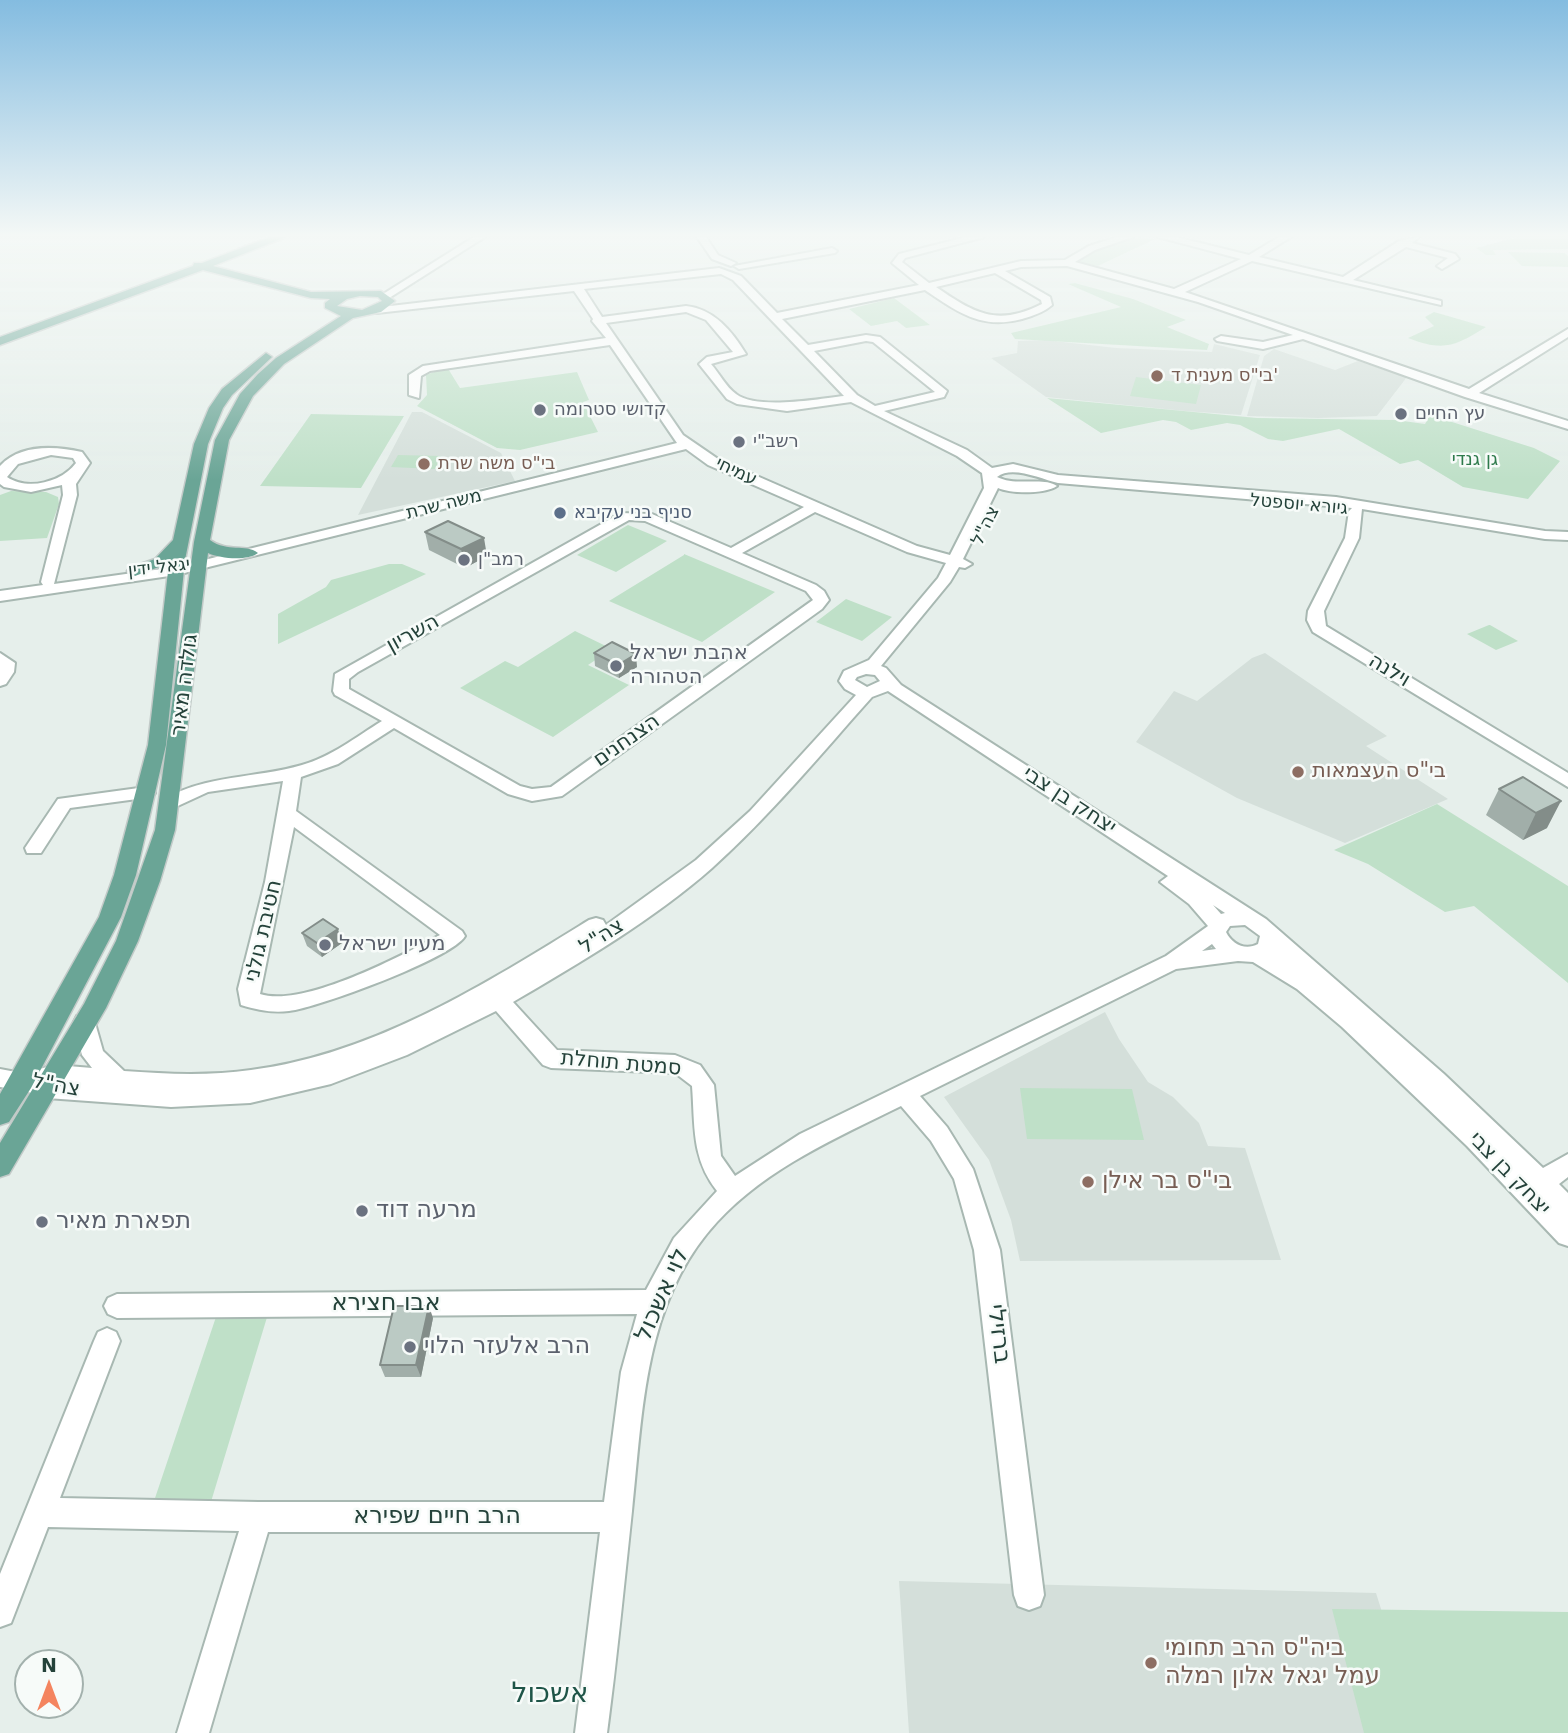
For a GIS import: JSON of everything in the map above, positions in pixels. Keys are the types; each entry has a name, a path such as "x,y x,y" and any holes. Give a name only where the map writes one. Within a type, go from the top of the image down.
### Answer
{"main road":[{"path":"0,331 39,318"},
{"path":"0,341 61,318"},
{"name":"גולדה מאיר","path":"0,1115 11,1079 110,917 125,875 157,745 175,573 201,444 216,408 227,392 262,359 318,318"},
{"name":"גולדה מאיר","path":"0,1166 85,1022 127,941 149,881 169,804 202,542 222,440 247,394 280,361 345,318"},
{"path":"134,574 161,562 180,542"},
{"path":"202,542 217,552 250,553"},
{"path":"134,574 161,578 175,573"}],"street":[{"name":"עמיחי","path":"595,318 669,425 686,445 713,462 814,507 912,549 961,563"},
{"path":"597,321 620,318"},
{"path":"709,318 740,354 705,362 736,398 787,407 853,398"},
{"name":"גיורא יוספטל","path":"775,318 853,398 872,410 1024,479 1356,510 1568,547"},
{"path":"980,318 1005,318"},
{"path":"1253,318 1469,394 1568,425"},
{"path":"1469,394 1568,332"},
{"path":"1221,339 1262,348 1281,345 1304,335"},
{"path":"806,349 866,338 876,339 941,391 940,394 872,410"},
{"path":"415,394 415,375 427,368 611,341"},
{"name":"גיורא יוספטל","path":"945,444 982,464 990,477"},
{"name":"משה שרת","path":"200,564 686,445"},
{"path":"48,582 69,499 69,484 83,463 82,458 77,454 61,451 31,455 13,461 1,470 0,478 6,483 59,490 69,499"},
{"path":"999,469 1024,479 1006,487 990,477 999,469"},
{"path":"32,487 74,474"},
{"name":"צה\"ל","path":"990,477 986,499 961,563 875,663 854,671 848,677 863,690 883,689 886,678 933,614 998,501 1024,479"},
{"name":"גיורא יוספטל","path":"1024,479 1070,480 1336,501 1568,537"},
{"path":"732,553 814,507"},
{"name":"וילנה","path":"1356,510 1352,538 1316,611 1314,620 1320,628 1568,780"},
{"name":"השריון","path":"394,721 341,691 341,677 618,519 625,516 647,517 732,553"},
{"path":"1568,537 1568,547"},
{"name":"הצנחנים","path":"394,721 514,790 532,795 556,792 817,606 821,600 819,594 811,588 732,553"},
{"name":"יגאל ידין","path":"175,573 200,564"},
{"name":"יגאל ידין","path":"0,588 134,574"},
{"name":"יגאל ידין","path":"0,596 134,574"},
{"path":"0,658 7,663 6,672 0,681"},
{"path":"865,668 886,678"},
{"name":"יצחק בן צבי","path":"886,678 895,689 1262,926 1254,948"},
{"name":"צה\"ל","path":"11,1079 52,1081 171,1098 250,1094 323,1078 399,1049 638,914 703,865 757,815 863,690"},
{"name":"יצחק בן צבי","path":"863,690 883,696 974,753 1196,899 1217,928 1220,941 1254,948 1312,989 1534,1188 1568,1209"},
{"path":"169,804 194,789 212,784 293,773 325,762 394,721"},
{"path":"174,770 190,779 212,784"},
{"name":"חטיבת גולני","path":"287,813 455,936 399,967 308,999 270,1005 257,1004 250,999 249,989 278,870 293,773"},
{"path":"34,848 64,803 146,793"},
{"path":"1217,928 1235,917 1251,920"},
{"name":"לוי אשכול","path":"591,1733 636,1358 656,1303 682,1247 732,1191 763,1167 808,1141 1164,965 1217,928"},
{"name":"לוי אשכול","path":"1164,965 1254,948"},
{"name":"צה\"ל","path":"52,1081 117,1078 178,1082 252,1079 310,1067 494,995"},
{"name":"סמטת תוחלת","path":"494,995 551,1059 675,1064 690,1069 703,1085 709,1156 715,1170 732,1191"},
{"path":"85,1022 93,1055 117,1078"},
{"name":"ברזילי","path":"905,1095 939,1134 965,1176 988,1250 1028,1595"},
{"path":"1534,1188 1568,1164"},
{"name":"יצחק בן צבי","path":"1534,1188 1568,1235"},
{"name":"אבו חצירא","path":"117,1306 656,1303"},
{"path":"0,1612 42,1512 107,1341"},
{"name":"הרב חיים שפירא","path":"42,1512 258,1517 617,1517"},
{"path":"193,1733 258,1517"}],"shaded area":[{"path":"1045,340 1116,348 1212,352 1214,344 1260,355 1241,415 1046,397 991,358 1017,353 1018,341"},
{"path":"1274,349 1335,370 1358,361 1407,377 1377,416 1247,416 1264,356"},
{"path":"412,412 422,412 501,453 515,481 358,515"},
{"name":"בי\"ס העצמאות","path":"1265,653 1387,736 1366,746 1448,799 1345,843 1237,798 1136,742 1174,691 1197,701 1252,658"},
{"path":"1105,1012 1119,1039 1148,1082 1173,1097 1199,1123 1208,1146 1245,1148 1281,1260 1020,1261 1011,1220 989,1160 944,1097"},
{"name":"ביה\"ס הרב תחומי עמל יגאל אלון רמלה","path":"899,1581 1376,1593 1420,1733 909,1733"}],"green space":[{"path":"860,318 920,318 930,325 906,328 897,321 871,326"},
{"path":"1075,318 1181,318 1186,320 1167,327 1209,344 1207,350 1015,339 1011,333"},
{"path":"1426,318 1454,318 1486,327 1449,345 1431,345 1408,338 1434,326"},
{"path":"447,367 460,388 577,372 589,400 583,402 598,432 520,450 497,448 417,406 427,395 426,375"},
{"path":"1136,377 1201,385 1196,404 1130,396"},
{"name":"גן גנדי","path":"1047,398 1257,418 1396,420 1425,424 1430,415 1534,448 1560,461 1528,499 1463,487 1418,460 1400,464 1339,429 1283,441 1268,439 1240,425 1227,423 1191,430 1176,422 1163,420 1101,433"},
{"path":"311,414 404,416 361,488 260,486"},
{"path":"398,455 441,456 435,469 391,467"},
{"path":"11,491 46,492 58,497 59,504 47,538 0,541 0,495"},
{"path":"628,525 667,541 616,572 577,555"},
{"path":"684,555 775,592 702,642 609,601"},
{"path":"389,564 402,564 426,574 278,644 278,614 326,587 331,580"},
{"path":"846,599 892,617 862,641 816,622"},
{"path":"1489,625 1518,641 1496,650 1467,634"},
{"path":"575,631 612,649 588,665 629,685 553,737 460,688 505,661 518,667"},
{"path":"1437,804 1568,886 1568,983 1474,906 1445,912 1368,864 1334,850"},
{"path":"1020,1088 1132,1089 1144,1140 1027,1139"},
{"path":"217,1314 268,1314 210,1505 153,1504"},
{"path":"1332,1609 1568,1612 1568,1733 1364,1733"}],"building":[{"path":"448,521 484,538 461,549 425,532"},
{"path":"612,642 636,654 618,665 594,653"},
{"path":"1523,777 1561,801 1536,813 1499,789"},
{"path":"323,919 338,929 317,943 302,933"},
{"name":"הרב אלעזר הלוי","path":"394,1306 429,1306 416,1365 380,1365"}],"place":[{"name":"בי\"ס מענית ד'","path":"1157,376"},
{"name":"קדושי סטרומה","path":"540,410"},
{"name":"עץ החיים","path":"1401,414"},
{"name":"רשב\"י","path":"739,442"},
{"name":"בי\"ס משה שרת","path":"424,464"},
{"name":"סניף בני עקיבא","path":"560,513"},
{"name":"רמב\"ן","path":"464,560"},
{"name":"אהבת ישראל הטהורה","path":"616,666"},
{"name":"בי\"ס העצמאות","path":"1298,772"},
{"name":"מעיין ישראל","path":"325,945"},
{"name":"בי\"ס בר אילן","path":"1088,1182"},
{"name":"מרעה דוד","path":"362,1211"},
{"name":"תפארת מאיר","path":"42,1222"},
{"name":"הרב אלעזר הלוי","path":"410,1347"},
{"name":"ביה\"ס הרב תחומי עמל יגאל אלון רמלה","path":"1151,1663"}],"district":[{"name":"אשכול","path":"550,1695"}]}
